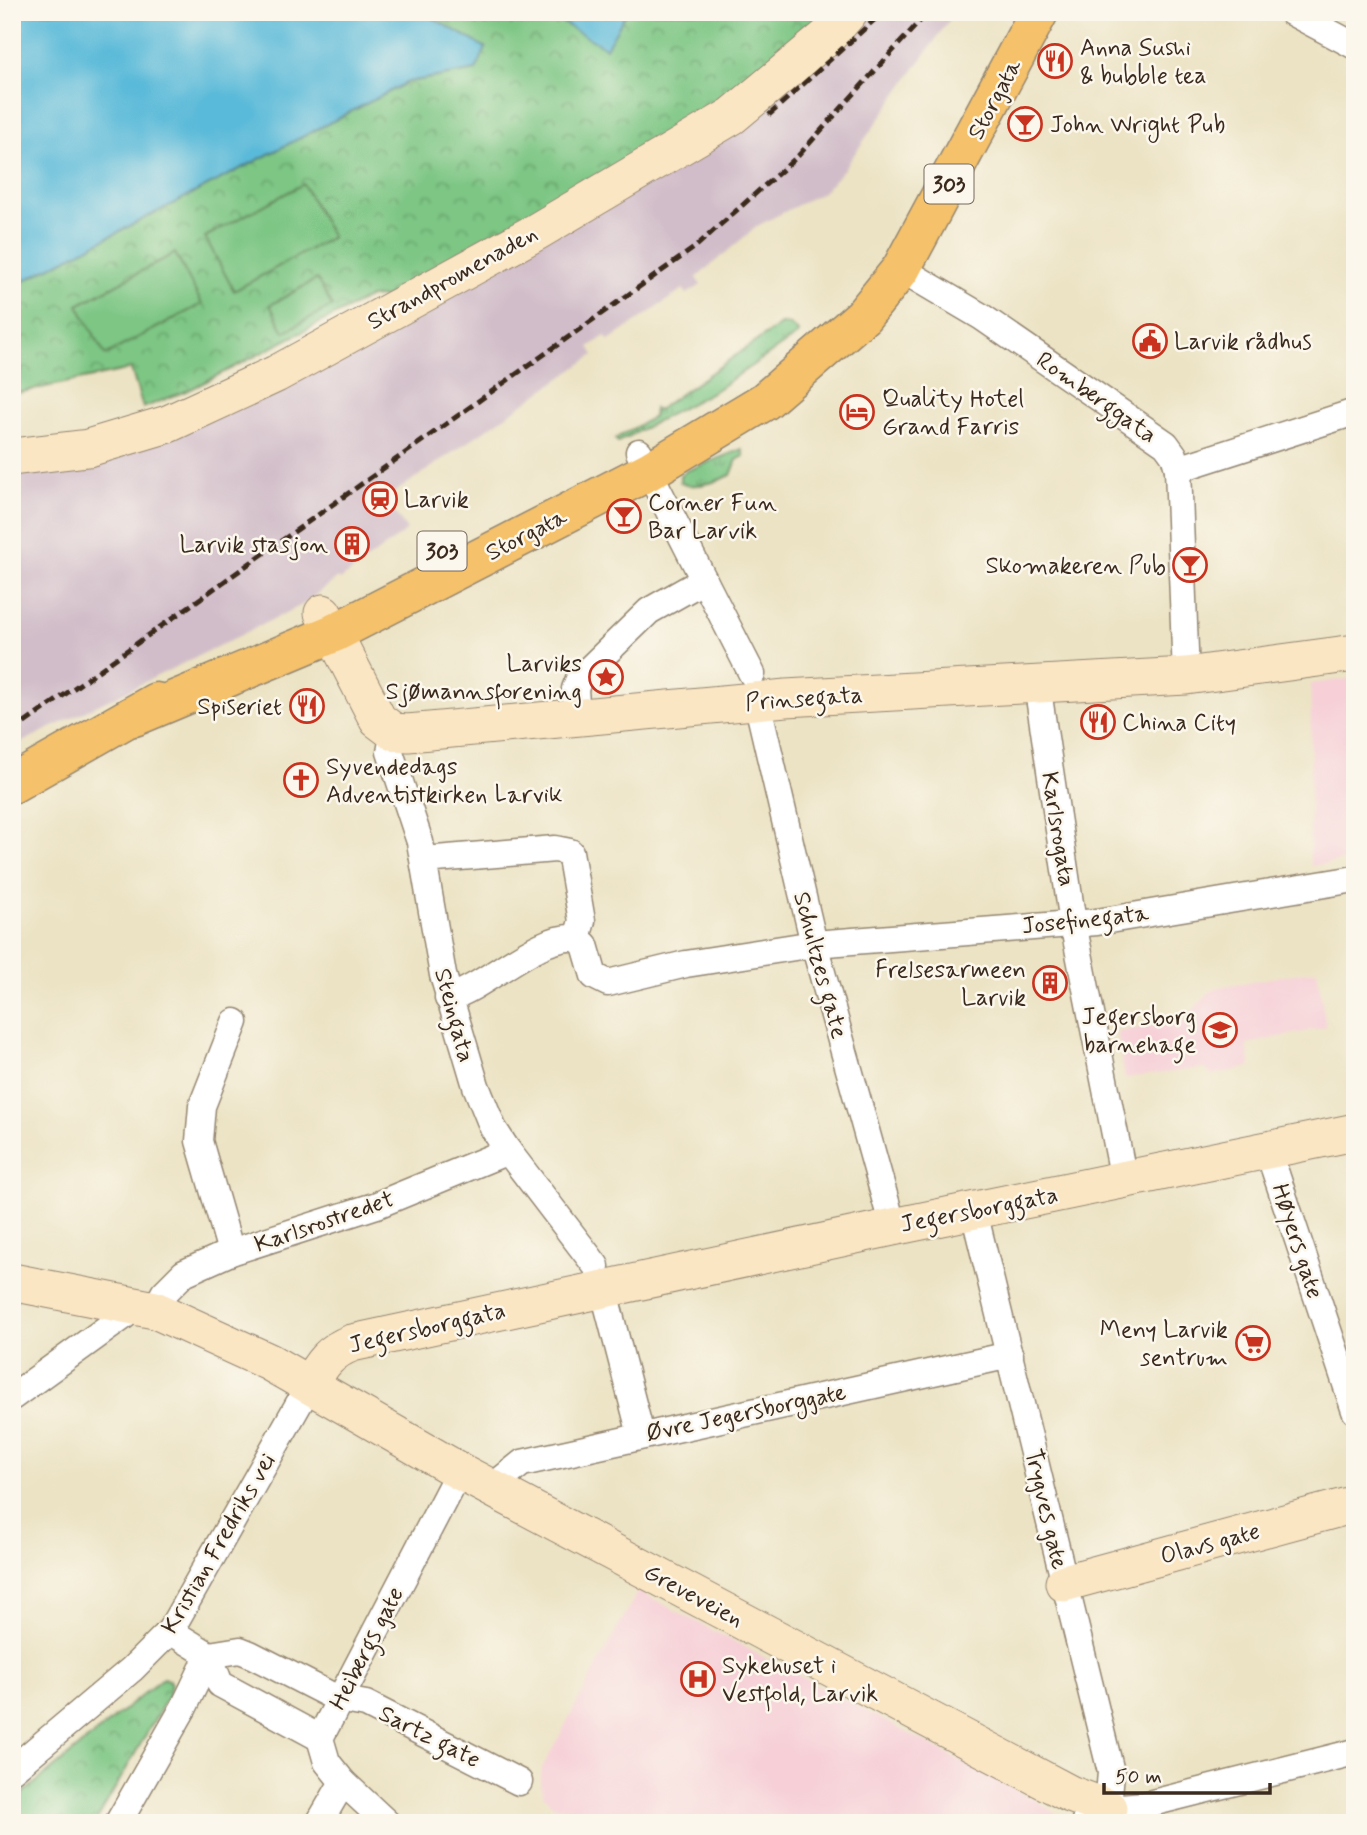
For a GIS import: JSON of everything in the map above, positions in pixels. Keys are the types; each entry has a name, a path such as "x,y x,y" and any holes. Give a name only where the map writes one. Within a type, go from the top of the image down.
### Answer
{"main road":[{"name":"Strandpromenaden","path":"12,457 88,448 168,424 276,374 536,232 732,116 828,36 849,12"},
{"name":"Storgata","path":"12,784 134,717 328,623 644,461 733,422 765,401 863,316 901,269 1039,12"},
{"path":"328,623 379,720 394,732"},
{"name":"Prinsegata","path":"394,732 415,733 577,717 755,687 1037,684 1186,676 1355,653"},
{"name":"Jegersborggata","path":"310,1384 322,1363 337,1349 352,1343 600,1277 974,1212 1355,1132"},
{"name":"Greveveien","path":"12,1282 145,1307 269,1362 459,1471 1070,1794 1104,1818"},
{"name":"Olavs gate","path":"1065,1583 1355,1504"}],"street":[{"path":"1290,12 1355,46"},
{"name":"Romberggata","path":"901,269 982,317 1166,444 1174,455 1178,469 1186,676"},
{"path":"1178,469 1355,412"},
{"name":"Schultzes gate","path":"644,461 755,687 814,944 893,1227"},
{"path":"577,717 575,689 579,679 649,611 704,580"},
{"name":"Karlsrogata","path":"1037,684 1073,923 1124,1180"},
{"name":"Steingata","path":"394,732 390,752 424,860 448,998 475,1086 493,1128 508,1151 600,1277"},
{"path":"424,860 555,849 570,852 582,921 577,938 560,939 537,948 478,986 448,998"},
{"name":"Josefinegata","path":"577,938 584,945 594,976 608,984 686,964 814,944 1097,922 1355,880"},
{"path":"231,1252 198,1141 202,1106 236,1022"},
{"name":"Høyers gate","path":"1268,1150 1355,1411"},
{"name":"Karlsrostredet","path":"12,1397 124,1316 145,1307 184,1273 231,1252 377,1205 508,1151"},
{"name":"Trygves gate","path":"974,1212 1111,1772 1104,1818"},
{"path":"600,1277 641,1435"},
{"name":"Øvre Jegersborggate","path":"491,1488 522,1463 1010,1355"},
{"name":"Kristian Fredriks vei","path":"12,1770 132,1669 170,1631 310,1384"},
{"name":"Heibergs gate","path":"387,1823 343,1782 327,1762 320,1738 459,1471"},
{"path":"170,1631 209,1655 220,1684 320,1738"},
{"name":"Sartz gate","path":"209,1655 240,1650 250,1654 338,1699 366,1704 519,1782"},
{"path":"118,1823 184,1707 209,1655"},
{"path":"1104,1818 1144,1805 1355,1752"},
{"path":"320,1823 343,1782"}],"shaded area":[{"path":"870,12 955,12 843,170 823,192 757,226 696,278 701,285 687,294 683,289 609,341 605,336 589,347 594,355 385,499 407,530 340,580 338,578 304,604 12,747 12,471 120,454 782,91"},
{"path":"1355,678 1355,859 1310,866 1311,684"},
{"path":"1317,970 1326,1027 1247,1044 1251,1067 1212,1075 1203,1068 1125,1078 1117,1032 1185,1020 1208,993 1220,987"},
{"name":"Sykehuset i Vestfold, Larvik","path":"638,1591 1037,1801 1056,1814 1057,1823 615,1823 591,1810 574,1813 551,1804 544,1796 540,1781 542,1768"}],"green space":[{"path":"422,12 544,12 606,47 627,12 824,12 770,68 584,189 388,297 370,297 191,389 143,408 131,369 12,394 12,287 408,82 476,70 485,48"},
{"path":"303,184 332,237 234,291 205,237"},
{"path":"175,253 202,304 105,355 78,305"},
{"path":"317,279 332,306 284,332 270,305"},
{"path":"781,324 790,325 798,332 797,335 716,390 618,442 615,439 653,417 654,409 656,411"},
{"path":"742,449 744,456 737,460 731,475 699,485 680,482 680,476 686,471"},
{"path":"163,1678 169,1680 171,1685 167,1698 95,1823 12,1823 12,1802"}],"water":[{"path":"12,12 422,12 486,48 476,70 408,82 12,287"},
{"path":"544,12 627,12 606,48"}],"railway":[{"path":"769,115 883,12"},
{"path":"12,732 694,248 798,156 928,12"}],"place":[{"name":"Anna Sushi & bubble tea","path":"1055,61"},
{"name":"John Wright Pub","path":"1025,124"},
{"name":"Larvik rådhus","path":"1150,341"},
{"name":"Quality Hotel Grand Farris","path":"857,412"},
{"name":"Larvik","path":"380,499"},
{"name":"Corner Fun Bar Larvik","path":"624,516"},
{"name":"Larvik stasjon","path":"352,544"},
{"name":"Skomakeren Pub","path":"1190,565"},
{"name":"Larviks Sjømannsforening","path":"606,677"},
{"name":"Spiseriet","path":"307,706"},
{"name":"China City","path":"1098,722"},
{"name":"Syvendedags Adventistkirken Larvik","path":"301,780"},
{"name":"Frelsesarmeen Larvik","path":"1050,983"},
{"name":"Jegersborg barnehage","path":"1220,1030"},
{"name":"Meny Larvik sentrum","path":"1253,1343"},
{"name":"Sykehuset i Vestfold, Larvik","path":"698,1679"}]}
